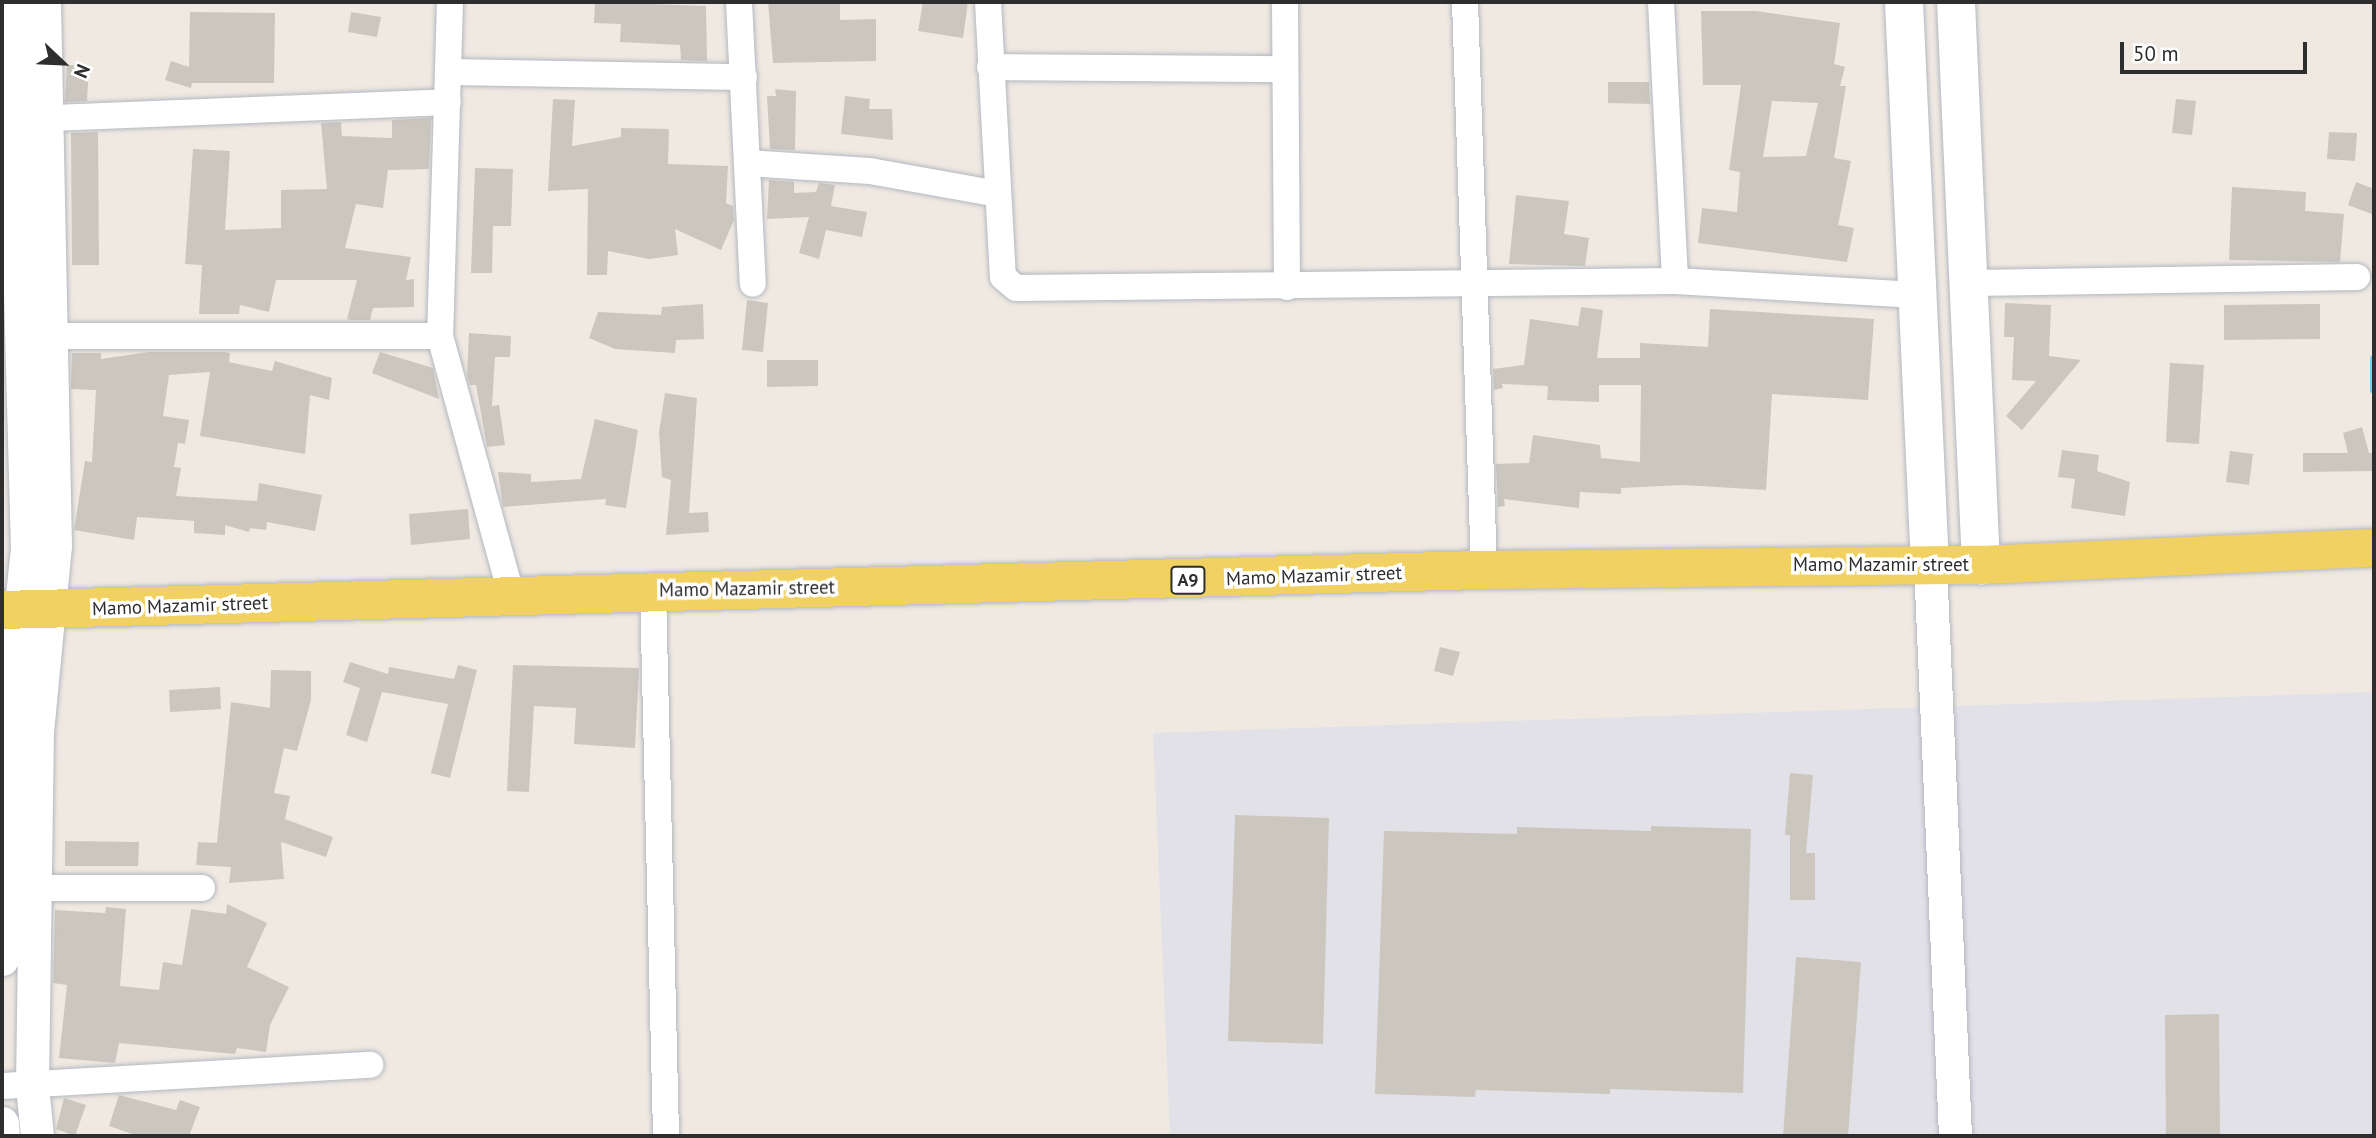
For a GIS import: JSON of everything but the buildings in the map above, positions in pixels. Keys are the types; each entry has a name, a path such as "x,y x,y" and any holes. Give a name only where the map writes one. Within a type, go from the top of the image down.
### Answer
{"main road":[{"path":"1904,2 1921,295 1930,565"},
{"path":"1956,2 1982,565"},
{"name":"Mamo Mazamir street","path":"23,610 1484,570 1982,565 2374,548"}],"street":[{"path":"12,2 8,119 21,335 27,549 23,610 7,733 19,888 17,1086 37,1136"},
{"path":"23,610 55,546 54,335 44,2"},
{"path":"450,2 440,336 512,597"},
{"path":"739,2 752,284"},
{"path":"988,2 1003,277 1016,288 1675,281 1921,295"},
{"path":"1285,2 1282,69 1287,287"},
{"path":"1465,2 1484,570"},
{"path":"1661,2 1675,281"},
{"path":"990,67 1282,69"},
{"path":"449,72 744,76"},
{"path":"8,119 448,102"},
{"path":"747,163 870,171 998,194"},
{"path":"1970,283 2357,277"},
{"path":"21,335 440,336"},
{"path":"1930,565 1955,1136"},
{"path":"653,591 666,1136"},
{"path":"19,888 202,888"},
{"path":"2,959 19,888"},
{"path":"17,1086 370,1065"},
{"path":"2,1123 3,1136"}],"shaded area":[{"path":"2374,692 2374,1136 1170,1136 1153,733"}],"waterway":[{"path":"2374,359 2374,390"}]}
